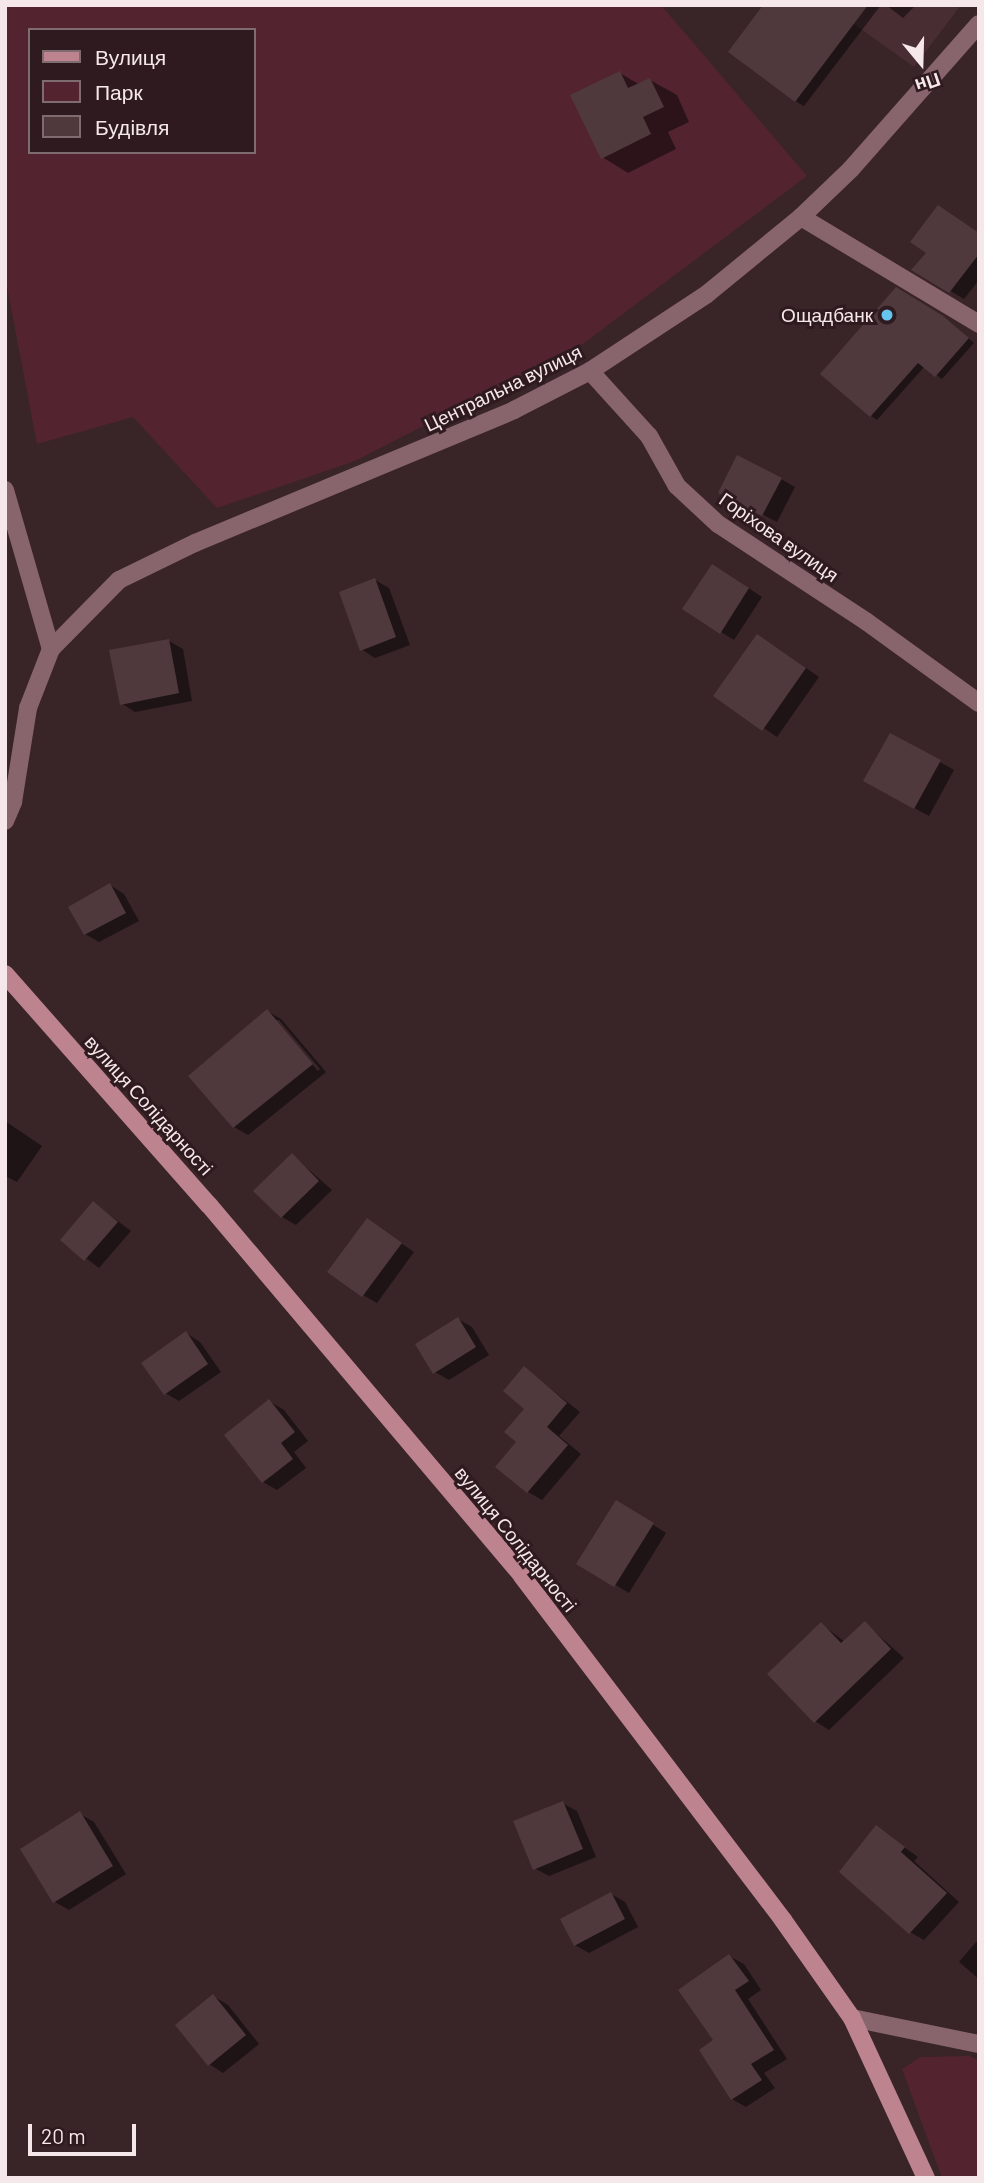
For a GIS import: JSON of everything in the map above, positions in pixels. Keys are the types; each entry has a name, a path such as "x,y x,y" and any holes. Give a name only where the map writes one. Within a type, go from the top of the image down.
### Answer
{"main road":[{"name":"вулиця Солідарності","path":"5,974 209,1205 522,1576 783,1920 852,2018 926,2178"}],"street":[{"name":"Центральна вулиця","path":"5,821 13,802 28,708 51,649 119,580 195,542 514,410 590,371 707,294 801,217 851,169 979,24"},
{"path":"801,217 979,324"},
{"name":"Горіхова вулиця","path":"590,371 649,436 677,486 718,524 867,622 979,703"},
{"path":"5,490 51,649"},
{"path":"852,2018 979,2044"}],"shaded area":[{"path":"827,5 961,5 914,67"}],"green space":[{"path":"5,5 661,5 807,176 584,343 355,461 217,508 133,417 37,444 5,276"},
{"path":"970,2056 979,2061 979,2178 942,2178 902,2069 921,2057"}],"building":[{"path":"763,5 868,5 795,102 728,52"},
{"path":"620,71 628,88 650,78 664,107 643,117 651,134 601,159 570,95"},
{"path":"938,205 979,233 979,254 949,293 911,270 926,253 910,242"},
{"path":"896,287 943,316 969,338 935,377 918,363 870,417 820,374"},
{"path":"737,455 782,478 762,516 718,493"},
{"path":"712,564 749,588 720,634 682,609"},
{"path":"375,578 396,637 360,651 339,592"},
{"path":"757,634 806,668 762,731 713,696"},
{"path":"169,639 179,693 120,705 109,650"},
{"path":"890,733 941,760 914,809 863,781"},
{"path":"110,883 126,913 84,935 68,907"},
{"path":"267,1009 313,1064 233,1128 188,1076"},
{"path":"292,1153 319,1181 281,1218 253,1191"},
{"path":"93,1201 118,1222 84,1261 60,1240"},
{"path":"367,1218 402,1243 362,1297 327,1272"},
{"path":"458,1317 476,1347 433,1374 415,1344"},
{"path":"186,1331 208,1364 164,1395 141,1363"},
{"path":"524,1366 567,1403 547,1427 568,1445 527,1493 495,1467 516,1442 504,1432 524,1409 503,1391"},
{"path":"269,1399 295,1432 281,1443 293,1459 262,1483 224,1435"},
{"path":"616,1500 654,1523 614,1587 576,1564"},
{"path":"865,1621 891,1649 814,1723 767,1674 821,1622 841,1643"},
{"path":"563,1801 583,1849 533,1870 513,1821"},
{"path":"80,1811 113,1866 53,1903 20,1849"},
{"path":"876,1825 905,1847 901,1852 947,1893 909,1934 839,1872"},
{"path":"611,1892 625,1919 574,1946 560,1919"},
{"path":"729,1954 749,1981 735,1990 774,2050 751,2064 762,2080 731,2100 699,2050 713,2040 678,1990"},
{"path":"213,1994 246,2035 208,2066 175,2025"}],"place":[{"name":"Ощадбанк","path":"887,315"}]}
